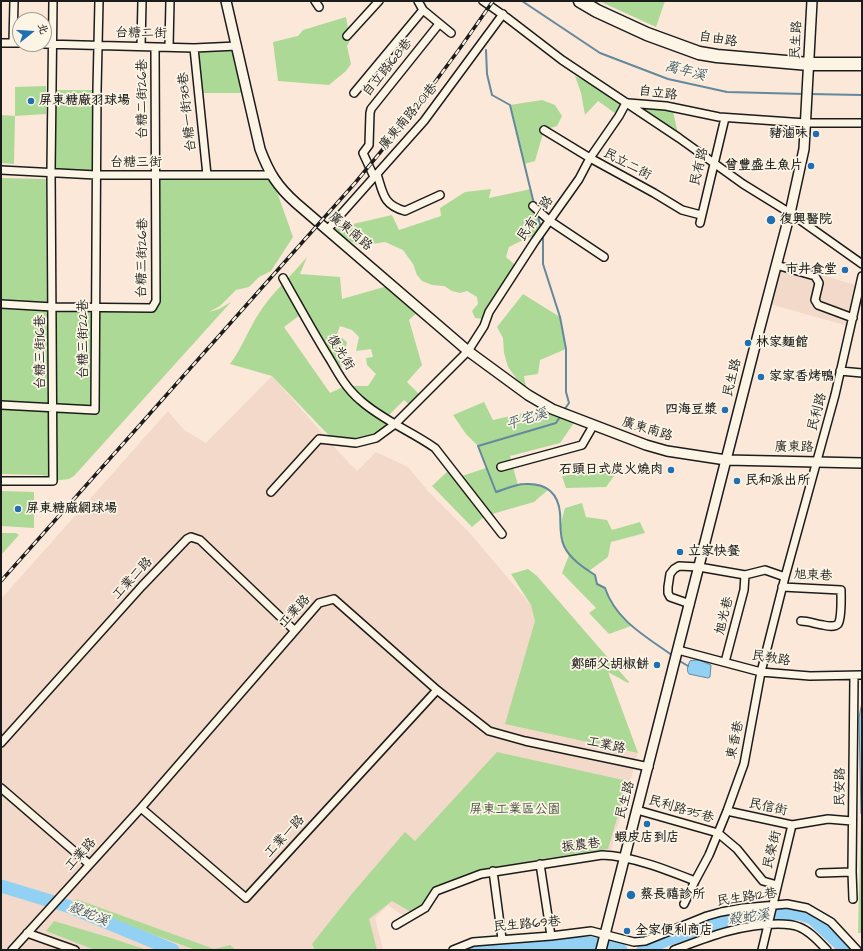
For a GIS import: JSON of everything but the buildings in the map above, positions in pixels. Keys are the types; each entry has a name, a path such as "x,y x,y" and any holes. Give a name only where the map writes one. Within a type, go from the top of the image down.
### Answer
{"main road":[{"name":"自由路","path":"580,1 597,11 647,34 699,53 809,64 862,64"}],"street":[{"path":"14,1 15,12"},
{"name":"台糖三街16巷","path":"1,481 53,481 53,1"},
{"name":"台糖三街22巷","path":"1,405 95,410 96,175 99,1"},
{"path":"141,46 142,1"},
{"path":"169,47 170,1"},
{"name":"廣東南路","path":"226,1 260,149 271,174 288,196 468,351 541,404 562,414 646,445 667,451 726,460"},
{"path":"347,36 379,1"},
{"path":"418,1 422,10 451,34"},
{"name":"自立路","path":"483,1 503,14 562,60 626,103 666,106 725,118 806,122 862,122"},
{"name":"民生路","path":"601,950 790,213 803,154 812,1"},
{"path":"354,93 422,10"},
{"name":"廣東南路201巷","path":"327,230 424,121 503,14"},
{"name":"自立路168巷","path":"375,175 363,153 369,145 371,109 439,24"},
{"path":"1,43 12,43"},
{"name":"台糖二街","path":"53,44 194,48 237,46"},
{"name":"台糖二街26巷","path":"155,47 155,176"},
{"name":"台糖一街38巷","path":"194,48 207,175"},
{"path":"626,103 744,184 790,213 862,264"},
{"name":"民有一路","path":"468,351 484,326 490,312 537,238 579,179 590,158 619,116 626,103"},
{"name":"民有路","path":"701,219 713,162 725,118"},
{"name":"民立二街","path":"544,130 590,158 682,210 701,219"},
{"name":"台糖三街","path":"1,170 96,175 155,176 271,174"},
{"path":"375,175 385,200 397,209 405,211 440,195"},
{"name":"台糖三街26巷","path":"96,308 152,308 156,301 155,176"},
{"path":"533,206 550,221 604,257"},
{"path":"776,265 815,276 819,283 815,300 818,305 853,318"},
{"name":"民利路","path":"785,577 817,462 862,276"},
{"name":"復光街","path":"283,278 316,337 345,383 360,400 395,424 435,448 502,534"},
{"path":"1,304 96,308"},
{"path":"271,492 319,439 356,443 376,438 395,424 468,351"},
{"path":"840,371 862,373"},
{"path":"501,466 582,445 593,426"},
{"name":"廣東路","path":"726,460 862,463"},
{"name":"工業二路","path":"1,743 142,586 187,539 191,537 200,540 294,630"},
{"path":"690,604 670,597 668,592 670,574 679,566 699,567 746,576"},
{"name":"旭東巷","path":"746,576 765,570 785,577 761,672"},
{"name":"旭光巷","path":"725,662 744,590 746,576"},
{"name":"旭東巷","path":"782,587 841,590 840,619 837,624 834,626 824,626 801,621"},
{"name":"工業路","path":"26,933 49,910 67,888 140,808 294,630 319,603 334,599 437,690 489,731 525,741 649,767"},
{"name":"民教路","path":"678,650 761,672 810,676 858,675"},
{"name":"東香巷","path":"727,811 744,764 761,672"},
{"name":"民安路","path":"853,899 852,821 858,675"},
{"name":"工業一路","path":"140,808 246,898 437,690"},
{"path":"1,788 89,864"},
{"name":"民利路35巷","path":"637,810 718,833"},
{"path":"684,904 709,855 727,811"},
{"name":"民信街","path":"727,811 792,825 828,819 852,821"},
{"name":"民榮街","path":"769,924 792,825"},
{"name":"民生路12巷","path":"718,833 737,849 763,881 777,885"},
{"name":"振農巷","path":"540,864 602,855 612,855 624,858"},
{"path":"624,858 663,868 695,881"},
{"path":"396,925 425,908 436,891 481,874 540,864 551,936"},
{"path":"494,871 502,939"},
{"path":"820,873 852,872"},
{"name":"民生路12巷","path":"605,933 634,942 645,941 707,916 743,908 787,904 807,908 831,922 857,950"},
{"path":"674,950 710,936 751,926 769,924 793,925 801,928 810,934 827,950"},
{"path":"762,950 769,924"},
{"name":"民生路69巷","path":"453,950 473,942 551,936 591,931 605,933"},
{"path":"12,950 26,933 75,950"}],"shaded area":[{"path":"777,262 859,286 848,326 766,303"},
{"path":"272,376 357,471 376,452 408,467 428,491 468,531 531,605 608,671 638,753 611,850 536,863 436,890 424,907 405,917 388,905 375,918 383,950 1,950 1,599 168,411 184,430 206,443"}],"green space":[{"path":"599,1 665,1 656,27"},
{"path":"346,17 348,28 355,31 347,46 351,64 346,71 329,85 278,81 273,42 298,36 303,30"},
{"path":"237,46 243,93 203,93 194,48"},
{"path":"575,76 624,101 672,107 679,138 626,103 619,116 598,101 585,115 581,93"},
{"name":"屏東糖廠羽球場","path":"46,86 46,114 15,116 15,87"},
{"path":"52,90 97,90 96,175 51,171"},
{"path":"542,100 555,105 562,116 557,126 544,130 535,161 524,164 510,105"},
{"path":"1,115 15,116 14,164 1,163"},
{"path":"155,175 271,175 293,237 271,271 259,277 249,287 236,290 220,306 209,312 219,309 231,302 74,476 69,479 53,481 48,476 42,475 1,474 1,304 152,308 156,301"},
{"path":"1,178 46,179 47,305 1,303"},
{"path":"491,189 489,198 531,189 543,234 529,237 509,247 506,257 521,270 488,322 483,319 475,318 472,311 478,304 477,297 467,291 460,293 452,291 444,286 432,285 422,281 417,275 413,264 403,250 385,242 360,246 327,230 392,215 399,230 441,216 440,208 465,192"},
{"path":"307,257 300,274 340,277 342,299 391,285 420,310 409,320 422,365 407,382 422,397 412,407 404,400 383,421 392,427 351,445 339,446 272,376 230,364 264,306","holes":["300,315 337,374 342,365 347,342 337,334 340,326 352,330 359,337 356,351 371,349 373,357 366,358 367,365 376,374 368,386 345,386 330,393 284,327"]},
{"path":"523,294 560,317 566,349 540,360 538,374 524,376 527,393 508,367 504,353 503,338 497,327"},
{"path":"484,402 493,420 535,410 541,404 576,420 560,443 510,456 518,485 534,484 549,489 534,502 485,516 472,527 432,486 449,470 456,478 486,468 478,446 466,434 453,415"},
{"path":"620,468 606,487 566,488 562,476"},
{"name":"屏東糖廠網球場","path":"1,491 34,492 34,528 1,526"},
{"path":"582,503 586,517 607,520 612,530 640,522 645,533 611,542 608,557 589,571 595,575 597,584 605,588 611,603 631,626 609,634 589,613 596,608 562,573 569,555 561,537 561,527 565,508"},
{"path":"1,533 16,533 19,535 1,555"},
{"path":"528,569 537,576 629,682 628,683 608,672 638,753 505,724 535,621 531,605 511,574"},
{"name":"屏東工業區公園","path":"497,752 628,781 608,849 535,860 493,869 440,886 424,906 411,912 392,901 369,919 377,950 315,950 312,944 350,896 405,832 415,841"},
{"path":"861,814 862,933 858,933"},
{"path":"76,899 214,949 230,945 236,950 196,950 70,905"},
{"path":"54,921 147,950 95,950 46,931"}],"water":[{"path":"699,660 711,665 710,677 708,678 689,674 687,669 690,661"},
{"path":"862,703 862,814 861,814 859,718"}],"waterway":[{"name":"萬年溪","path":"522,1 600,53 668,79 727,92 805,94"},
{"name":"平宅溪","path":"486,50 487,74 492,95 510,105 534,204"},
{"name":"萬年溪","path":"809,94 862,95"},
{"name":"平宅溪","path":"537,212 541,229"},
{"name":"平宅溪","path":"543,235 543,264 560,317 566,349 566,392 569,403 564,410"},
{"name":"平宅溪","path":"561,415 556,423 478,446 496,492 522,484 539,485 550,490 557,499 559,506 561,538 567,551 582,566 595,575 597,584 605,588 610,600 624,619 643,635 673,656"},
{"name":"平宅溪","path":"678,660 688,666"},
{"name":"殺蛇溪","path":"1,886 67,906 173,950"},
{"name":"殺蛇溪","path":"643,950 669,939 722,921 773,914 800,914 812,918 846,950"},
{"name":"殺蛇溪","path":"468,950 493,947 579,943 603,944 621,950"}],"railway":[{"path":"1,581 355,183 426,94 493,1"}],"place":[{"name":"屏東糖廠羽球場","path":"31,101"},
{"name":"豬滷味","path":"816,134"},
{"name":"曾豐盛生魚片","path":"811,166"},
{"name":"復興醫院","path":"771,220"},
{"name":"市井食堂","path":"845,270"},
{"name":"林家麵館","path":"748,343"},
{"name":"家家香烤鴨","path":"761,377"},
{"name":"四海豆漿","path":"725,410"},
{"name":"石頭日式炭火燒肉","path":"671,470"},
{"name":"民和派出所","path":"737,481"},
{"name":"屏東糖廠網球場","path":"18,509"},
{"name":"立家快餐","path":"680,552"},
{"name":"鄭師父胡椒餅","path":"657,665"},
{"name":"蝦皮店到店","path":"647,824"},
{"name":"蔡長禧診所","path":"631,895"},
{"name":"全家便利商店","path":"627,931"}]}
